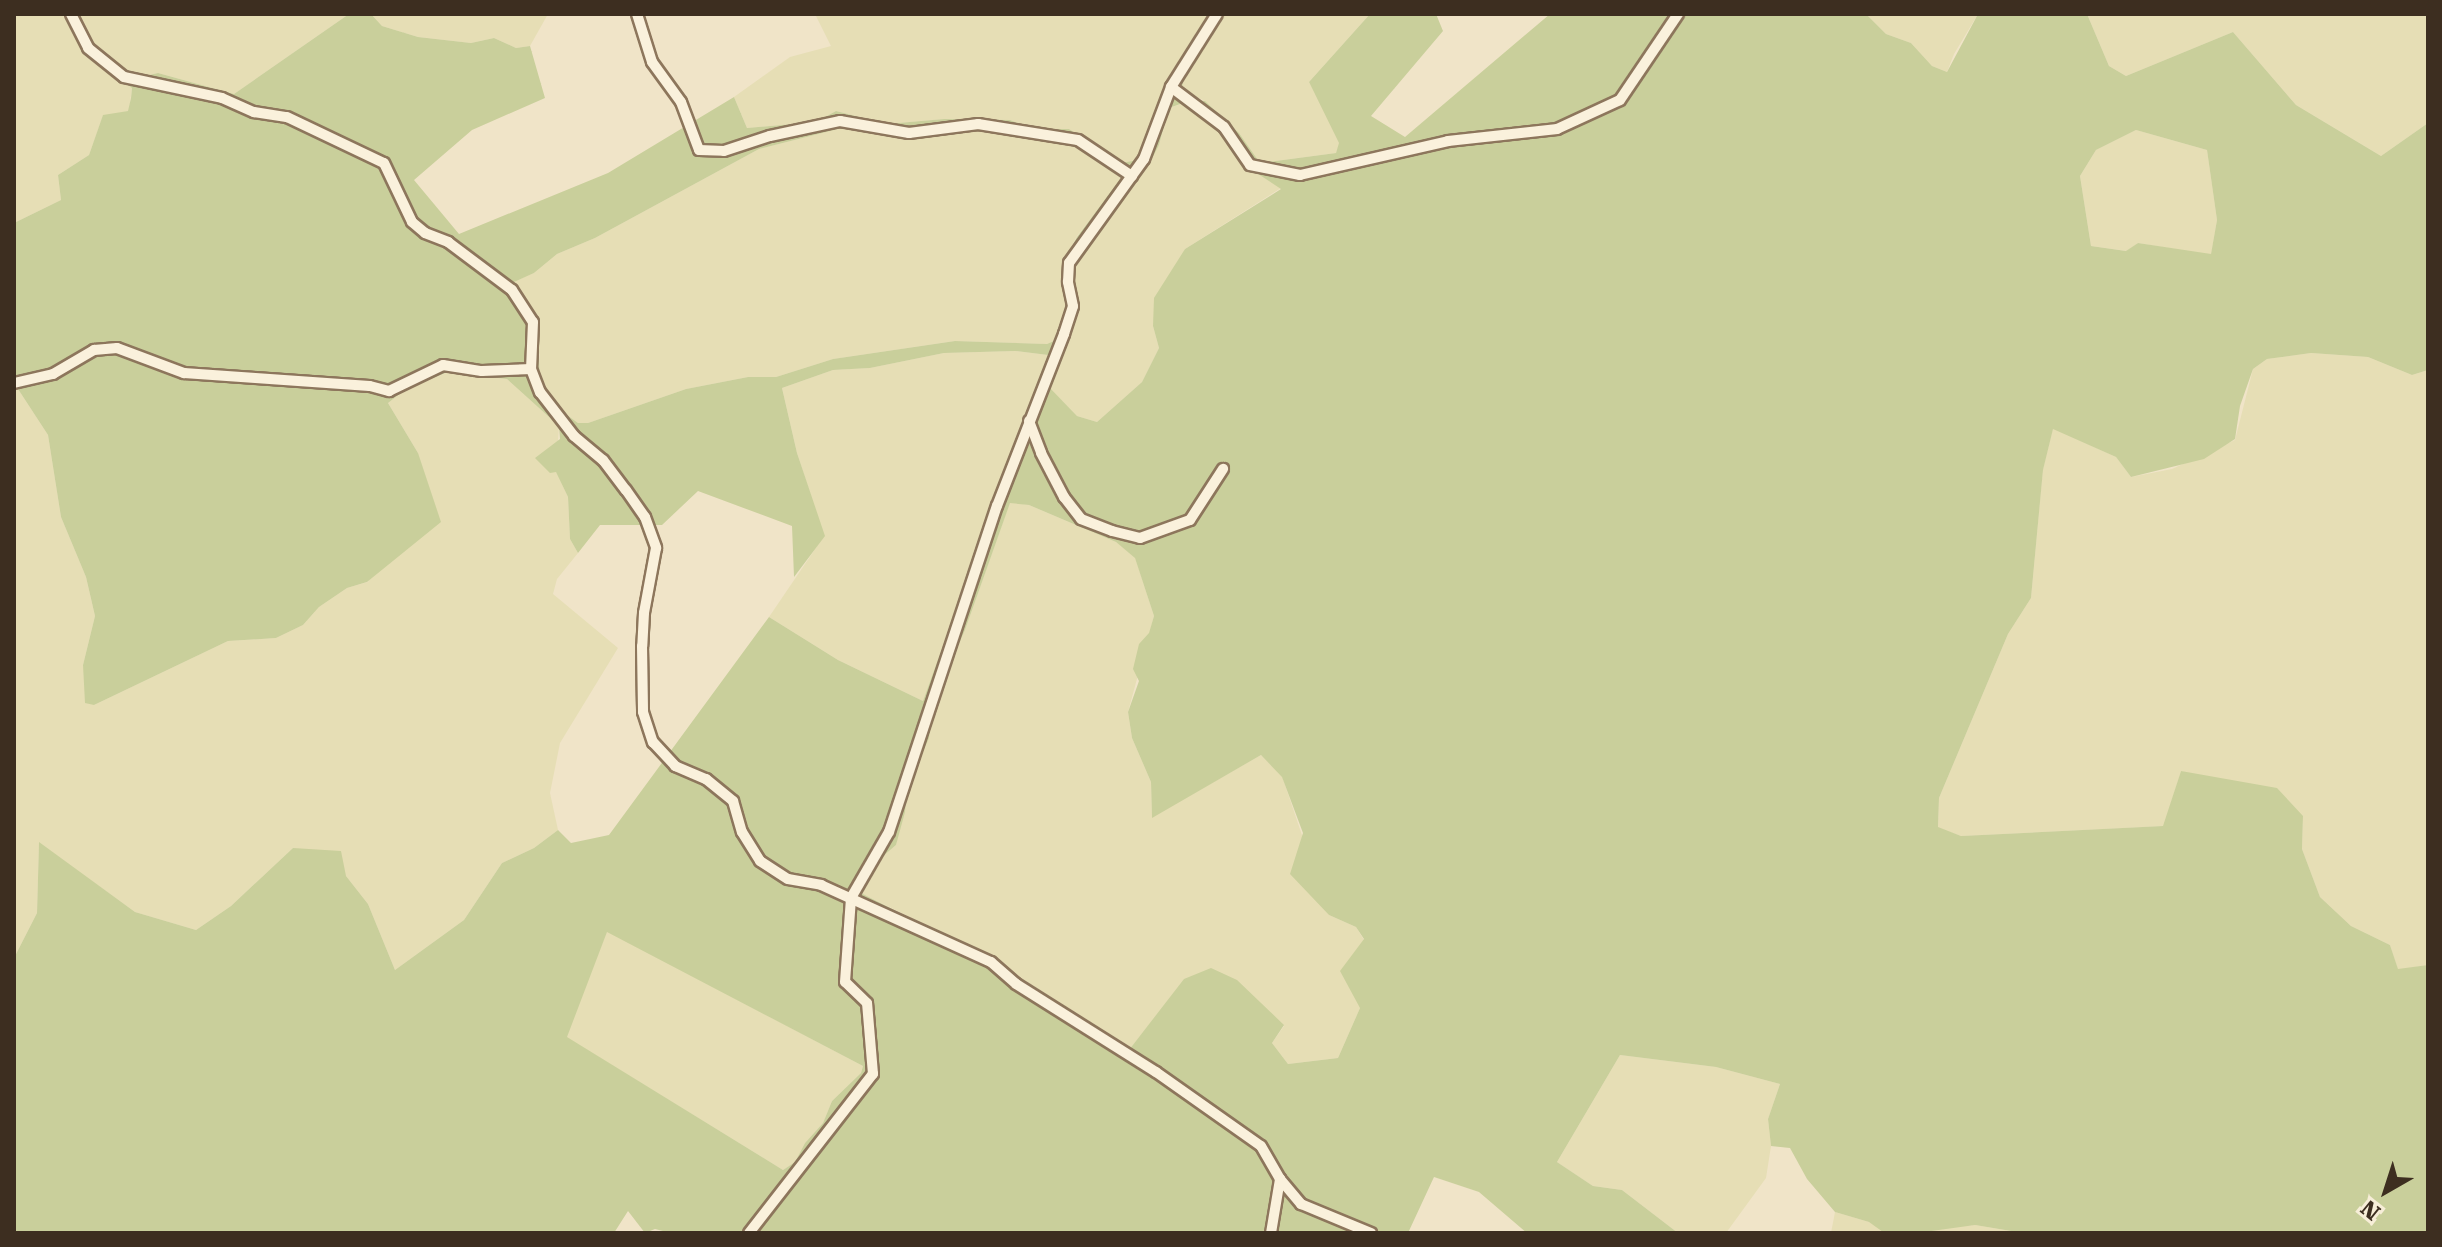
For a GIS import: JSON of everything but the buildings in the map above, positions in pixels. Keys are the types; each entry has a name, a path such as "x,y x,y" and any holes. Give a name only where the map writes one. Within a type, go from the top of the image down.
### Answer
{"street":[{"path":"71,14 88,48 124,77 222,98 254,112 287,117 384,163 412,222 425,233 448,242 512,290 533,322 531,369 540,392 557,417 603,460 639,508 656,548 644,613 642,646 643,712 653,742 675,766 706,779 733,801 742,832 760,861 788,879 821,885 991,962 1016,984 1145,1065 1261,1146 1280,1179 1301,1204 1371,1233"},
{"path":"637,14 652,62 681,102 699,150 724,151 770,136 840,121 909,133 978,124 1078,140 1132,176"},
{"path":"749,1233 873,1074 867,1003 845,982 851,898 889,832 1029,421 1073,306 1068,282 1069,263 1144,159 1171,87 1217,14"},
{"path":"1171,87 1224,127 1250,165 1300,175 1448,141 1557,129 1620,100 1678,14"},
{"path":"14,383 53,374 94,350 117,348 184,373 370,386 389,391 443,365 482,371 531,369"},
{"path":"1029,421 1041,453 1064,497 1081,519 1140,538 1190,520 1223,469"},
{"path":"1271,1233 1280,1179"}],"shaded area":[{"path":"14,14 67,14 113,73 132,88 129,111 103,116 89,155 58,175 61,200 14,223"},
{"path":"77,14 349,14 234,94 158,73 145,76 129,71 95,48"},
{"path":"371,14 548,14 530,46 516,48 494,38 471,43 418,37 382,26"},
{"path":"815,14 1210,14 1169,82 1138,160 1122,164 1069,129 1032,129 1010,120 944,119 887,124 836,111 816,122 747,128 734,97 790,57 831,46"},
{"path":"1223,14 1370,14 1309,82 1340,143 1336,153 1260,163 1239,133 1205,101 1182,90 1183,81"},
{"path":"1866,14 1978,14 1947,72 1932,66 1911,43 1886,34"},
{"path":"2087,14 2428,14 2428,123 2381,156 2296,105 2233,32 2126,76 2109,66"},
{"path":"1183,103 1209,122 1249,168 1281,188 1185,249 1153,326 1159,348 1142,382 1097,422 1077,416 1047,386 1076,304 1073,280 1077,261 1159,145 1170,108"},
{"path":"842,128 895,136 982,131 1076,143 1118,169 1121,179 1077,236 1063,263 1068,309 1056,340 1047,344 955,341 833,359 776,377 748,377 686,389 588,423 578,423 567,415 540,383 540,355 513,282 534,273 557,254 595,238 759,149"},
{"path":"2136,130 2207,150 2217,220 2211,255 2138,243 2127,251 2091,246 2080,176 2096,150"},
{"path":"1015,351 1048,355 923,701 838,660 769,617 824,536 797,453 782,388 833,370 870,368 944,353"},
{"path":"2311,353 2368,357 2412,375 2428,370 2428,965 2398,970 2390,945 2351,926 2320,897 2302,849 2303,816 2181,771 2164,826 1961,836 1938,828 1939,798 2008,634 2031,598 2043,469 2053,428 2116,457 2131,477 2172,469 2235,440 2253,369 2267,359"},
{"path":"449,372 507,379 559,426 556,471 568,497 570,539 578,553 557,579 553,594 618,648 560,743 550,793 558,830 534,848 502,863 464,920 395,970 368,904 346,876 293,848 231,906 196,930 135,912 39,843 37,913 14,958 14,390 18,389 48,435 61,517 86,577 95,616 83,665 94,705 228,641 276,638 303,625 319,607 347,588 368,582 418,453 388,403 406,389"},
{"path":"1010,502 1029,505 1116,542 1135,557 1154,616 1128,712 1132,738 1151,782 1152,817 1261,755 1282,776 1329,915 1356,927 1364,940 1360,1008 1338,1058 1288,1064 1272,1043 1284,1026 1153,1020 1129,1050 964,944 861,893 882,857 896,845 907,788 932,705 965,630"},
{"path":"607,931 863,1066 861,1073 832,1101 823,1123 805,1143 795,1162 783,1170 566,1037"},
{"path":"1620,1055 1716,1067 1780,1084 1768,1119 1771,1146 1766,1178 1726,1233 1678,1233 1622,1190 1593,1186 1557,1162"},
{"path":"1835,1212 1869,1222 1890,1233 1831,1233"},
{"path":"1975,1225 2023,1233 1917,1233 1938,1228"}],"green space":[{"path":"67,14 77,14 95,48 129,71 145,76 158,73 234,94 349,14 371,14 382,26 418,37 471,43 494,38 516,48 530,46 545,98 472,130 414,180 459,234 608,173 734,97 747,128 816,122 836,111 887,124 944,119 1010,120 1032,129 1069,129 1122,163 1138,160 1169,82 1210,14 1223,14 1183,81 1182,90 1196,100 1205,101 1239,133 1260,163 1336,153 1339,143 1309,82 1370,14 1436,14 1443,31 1371,116 1405,137 1550,14 1866,14 1886,34 1911,43 1932,66 1947,72 1978,14 2087,14 2109,66 2126,76 2233,32 2296,105 2381,156 2428,123 2428,370 2412,375 2368,357 2311,353 2267,359 2253,369 2240,406 2235,439 2204,459 2131,477 2116,457 2053,429 2043,470 2031,598 2008,634 1939,798 1938,827 1961,836 2163,826 2181,771 2277,788 2303,816 2302,849 2320,897 2351,926 2390,945 2398,969 2428,965 2428,1233 2023,1233 1975,1225 1917,1233 1883,1232 1869,1222 1835,1212 1807,1179 1790,1148 1771,1146 1768,1119 1780,1084 1716,1067 1620,1055 1557,1162 1593,1186 1622,1190 1678,1233 1527,1233 1479,1192 1434,1177 1408,1233 671,1233 655,1229 645,1233 628,1211 614,1233 14,1233 14,958 37,913 39,842 135,912 196,930 231,906 293,848 341,851 346,876 368,904 395,970 464,920 502,863 534,848 558,830 571,843 609,835 769,617 838,660 923,701 1048,355 1015,351 944,353 870,368 833,370 782,388 797,453 825,536 794,577 792,526 698,491 662,525 600,525 578,553 570,539 568,497 556,472 550,473 535,458 560,439 559,426 507,379 448,372 406,389 388,403 418,453 441,522 367,582 347,588 319,607 303,625 276,638 228,641 94,705 85,703 83,665 95,616 86,577 61,517 48,435 18,389 14,390 14,223 61,200 58,175 89,155 103,115 128,111 131,98 132,88 90,57 75,35","holes":["1183,103 1209,122 1249,168 1281,189 1185,249 1154,298 1153,326 1159,348 1142,382 1097,422 1077,416 1048,386 1075,320 1073,280 1077,261 1108,214 1147,168 1159,145 1169,108","842,128 895,136 982,131 1076,143 1118,169 1121,178 1077,237 1063,263 1068,309 1056,340 1047,344 955,341 833,359 776,377 748,377 686,389 588,423 578,423 567,415 540,383 538,321 514,282 534,273 557,254 595,238 759,149","2136,130 2207,150 2217,220 2211,254 2138,243 2126,251 2091,246 2080,176 2096,150","1010,503 1029,505 1116,542 1135,558 1154,616 1149,633 1139,644 1133,669 1139,681 1128,712 1132,738 1151,782 1152,818 1261,755 1282,777 1303,833 1290,874 1329,915 1356,927 1364,939 1340,971 1360,1008 1338,1058 1288,1064 1272,1043 1284,1025 1237,980 1211,968 1184,979 1129,1050 1014,979 990,959 861,893 882,857 896,845 905,812 907,788 929,738 932,705 965,630","607,932 863,1066 861,1073 832,1101 823,1123 805,1143 795,1162 783,1170 567,1037"]}]}
